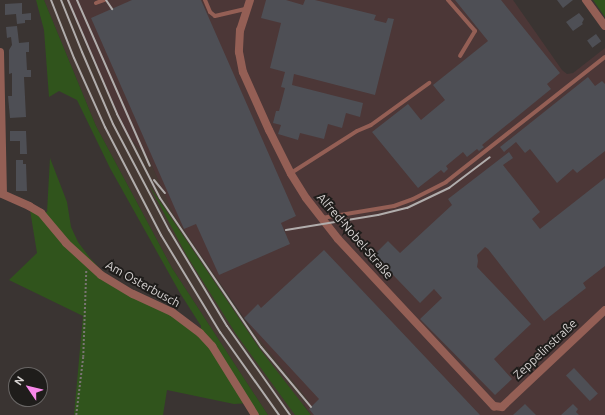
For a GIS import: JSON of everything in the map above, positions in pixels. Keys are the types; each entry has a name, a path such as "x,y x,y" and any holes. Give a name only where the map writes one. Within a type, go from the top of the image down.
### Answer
{"street":[{"name":"Alfred-Nobel-Straße","path":"250,0 240,30 239,52 243,72 268,130 291,174 338,238 494,406 502,407"},
{"path":"586,0 605,26"},
{"path":"0,52 2,194"},
{"name":"Am Osterbusch","path":"2,194 29,206 41,214 88,265 114,284 177,316 200,333 212,346 255,415"},
{"name":"Zeppelinstraße","path":"502,407 605,310"}],"lane":[{"path":"96,3 104,0"},
{"path":"205,0 210,12 215,16 246,9"},
{"path":"448,0 475,32 460,56"},
{"path":"322,218 394,206 413,200 446,182 605,57"},
{"path":"291,174 356,131 371,125 429,83"}],"path":[{"path":"76,415 83,357 86,272 88,265"}],"shaded area":[{"path":"44,0 66,0 124,132 149,159 174,215 248,325 309,401 302,406 305,415 268,415 172,268 96,126"},
{"path":"66,0 513,0 562,70 567,74 573,73 605,48 605,415 311,415 173,215 149,159 124,132"}],"green space":[{"path":"36,0 44,0 96,126 172,268 268,415 257,415 250,403 234,404 167,390 163,415 74,415 83,316 9,280 37,253 30,210 47,212 50,158 67,202 71,227 78,242 90,258 102,271 116,281 201,329 201,326 180,293 110,168 77,100 59,91 49,97 44,30"},
{"path":"593,0 605,0 605,17"},
{"path":"149,185 259,348 311,415 295,415 236,334 187,256"}],"building":[{"path":"132,0 201,0 296,216 281,223 290,244 219,275 196,224 184,229 91,18"},
{"path":"266,0 286,0 303,5 305,0 315,0 376,15 374,20 386,23 388,18 394,19 375,95 294,74 292,85 363,103 360,117 346,113 342,128 328,124 324,139 300,133 298,140 278,134 281,125 273,123 276,111 279,111 285,88 281,87 285,72 270,68 281,23 261,18"},
{"path":"455,0 501,0 560,73 547,84 551,89 482,145 484,147 479,151 477,149 467,157 463,152 446,166 448,169 444,173 441,170 418,188 372,132 408,104 421,120 445,100 433,85 488,41"},
{"path":"557,0 573,0 563,8"},
{"path":"22,3 22,14 31,13 31,20 25,20 25,23 17,24 16,14 5,15 5,4"},
{"path":"579,13 584,19 583,24 573,31 566,22"},
{"path":"17,26 19,43 29,42 29,52 26,52 27,70 31,70 31,77 24,77 26,117 10,118 8,96 12,96 12,73 9,74 9,50 12,45 11,37 7,38 6,27"},
{"path":"596,34 601,41 592,48 587,40"},
{"path":"588,77 595,86 602,81 605,84 605,151 577,173 573,169 557,183 530,149 525,153 516,142 504,152 500,147"},
{"path":"10,131 26,131 27,154 20,154 20,141 10,141"},
{"path":"509,152 513,158 503,165 540,212 532,219 540,229 605,178 605,266 583,283 586,288 544,321 488,249 485,247 477,255 477,267 531,324 494,359 512,379 495,395 420,319 442,298 434,289 420,303 374,255 388,241 400,253 452,205 448,199"},
{"path":"16,160 23,160 23,164 26,164 27,191 16,191"},
{"path":"324,250 480,415 314,415 309,409 319,399 244,318 258,304 261,308"},
{"path":"574,368 598,394 590,401 566,376"},
{"path":"525,404 536,415 513,415"},
{"path":"573,404 578,409 576,412 579,415 561,415"}],"railway":[{"path":"51,0 74,58 105,127 161,235 220,332 279,415"},
{"path":"61,0 113,124 169,230 227,326 290,415"},
{"path":"68,0 117,114 160,198 261,347 311,407"},
{"path":"77,0 150,166"},
{"path":"106,0 112,9"},
{"path":"286,230 378,215 407,208 449,188 490,157"},
{"path":"154,180 165,193"}]}
